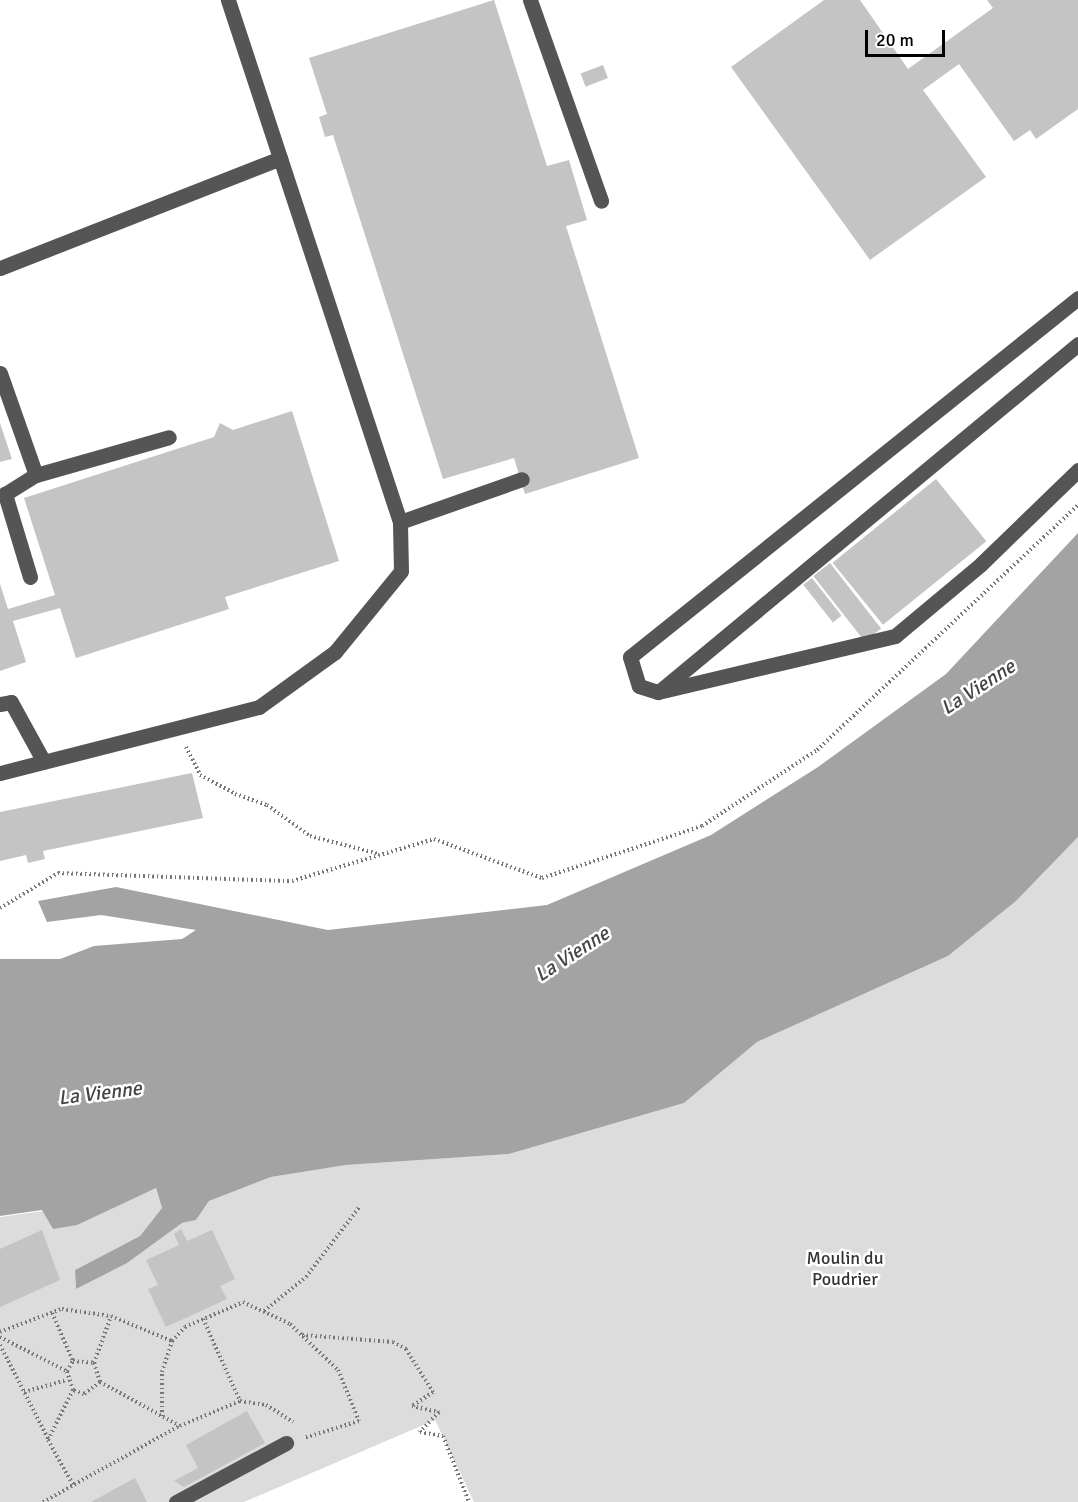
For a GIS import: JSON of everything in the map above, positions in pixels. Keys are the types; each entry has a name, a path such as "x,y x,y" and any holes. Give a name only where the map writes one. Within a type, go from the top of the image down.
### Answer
{"street":[{"path":"0,773 259,707 335,652 401,571 400,522 228,0"},
{"path":"530,0 601,201"},
{"path":"0,268 280,158"},
{"path":"1078,298 630,657 639,686 658,692 896,636 981,564 1078,470"},
{"path":"658,692 1078,344"},
{"path":"0,373 36,475"},
{"path":"30,577 5,494 36,475 169,437"},
{"path":"400,522 522,479"},
{"path":"0,704 12,702 44,762"},
{"path":"176,1502 286,1443"}],"path":[{"path":"0,908 58,873 292,881 434,839 542,878 702,826 817,750 1078,505"},
{"path":"177,727 200,775 267,805 310,836 380,854"},
{"path":"264,1311 306,1277 360,1206"},
{"path":"162,1416 162,1372 172,1341 185,1327 243,1302 264,1311 302,1335 338,1370 359,1420 286,1443"},
{"path":"0,1332 52,1313 111,1316 172,1341"},
{"path":"52,1313 73,1361"},
{"path":"111,1316 93,1363 100,1382 180,1426"},
{"path":"203,1319 240,1401"},
{"path":"302,1335 393,1342 406,1349 433,1392 412,1406 439,1412 420,1432 442,1436 469,1502"},
{"path":"0,1337 67,1371"},
{"path":"0,1345 48,1440 74,1485"},
{"path":"73,1361 93,1363"},
{"path":"73,1361 67,1371 67,1380 73,1390 84,1394 100,1382"},
{"path":"24,1392 67,1380"},
{"path":"48,1440 73,1390"},
{"path":"43,1502 180,1426 240,1401 266,1405 314,1435"}],"green space":[{"name":"Moulin du Poudrier","path":"1078,837 1078,1502 474,1502 435,1420 244,1502 0,1502 0,1217 131,1199 156,1188 162,1208 140,1236 75,1270 76,1289 182,1223 196,1220 209,1201 271,1177 346,1165 509,1154 684,1103 757,1042 948,956 1016,901"}],"water":[{"name":"La Vienne","path":"1078,533 1078,837 1016,901 948,956 757,1042 684,1103 509,1154 346,1165 271,1177 209,1201 196,1220 182,1223 127,1263 76,1289 75,1270 140,1236 162,1208 156,1188 77,1225 53,1229 42,1210 0,1216 0,959 60,959 94,946 182,939 196,930 101,915 47,922 38,901 116,887 328,930 547,905 711,835 818,767 946,674"}],"building":[{"path":"494,0 547,166 569,160 587,220 566,226 639,458 525,494 514,458 443,479 333,135 325,137 319,117 327,114 309,58"},
{"path":"824,0 860,0 908,69 993,8 987,0 1078,0 1078,109 1036,139 1030,130 1014,141 959,64 923,90 986,177 870,260 731,67"},
{"path":"603,65 608,78 586,87 581,74"},
{"path":"292,411 339,561 225,597 229,609 76,658 60,608 13,621 26,662 0,671 0,584 8,609 55,595 24,498 214,437 220,423 233,430"},
{"path":"0,423 12,459 0,462"},
{"path":"936,479 986,541 883,625 833,563"},
{"path":"830,563 881,628 865,641 813,576"},
{"path":"812,578 842,616 833,623 803,585"},
{"path":"192,773 203,818 43,851 45,859 28,863 26,855 0,861 0,812"},
{"path":"181,1229 187,1241 212,1230 235,1279 220,1286 227,1299 166,1327 148,1289 158,1285 146,1260 179,1245 174,1234"},
{"path":"42,1230 60,1280 0,1307 0,1249"},
{"path":"247,1411 265,1443 184,1487 174,1481 198,1468 186,1445"},
{"path":"135,1478 147,1502 91,1502"}]}
